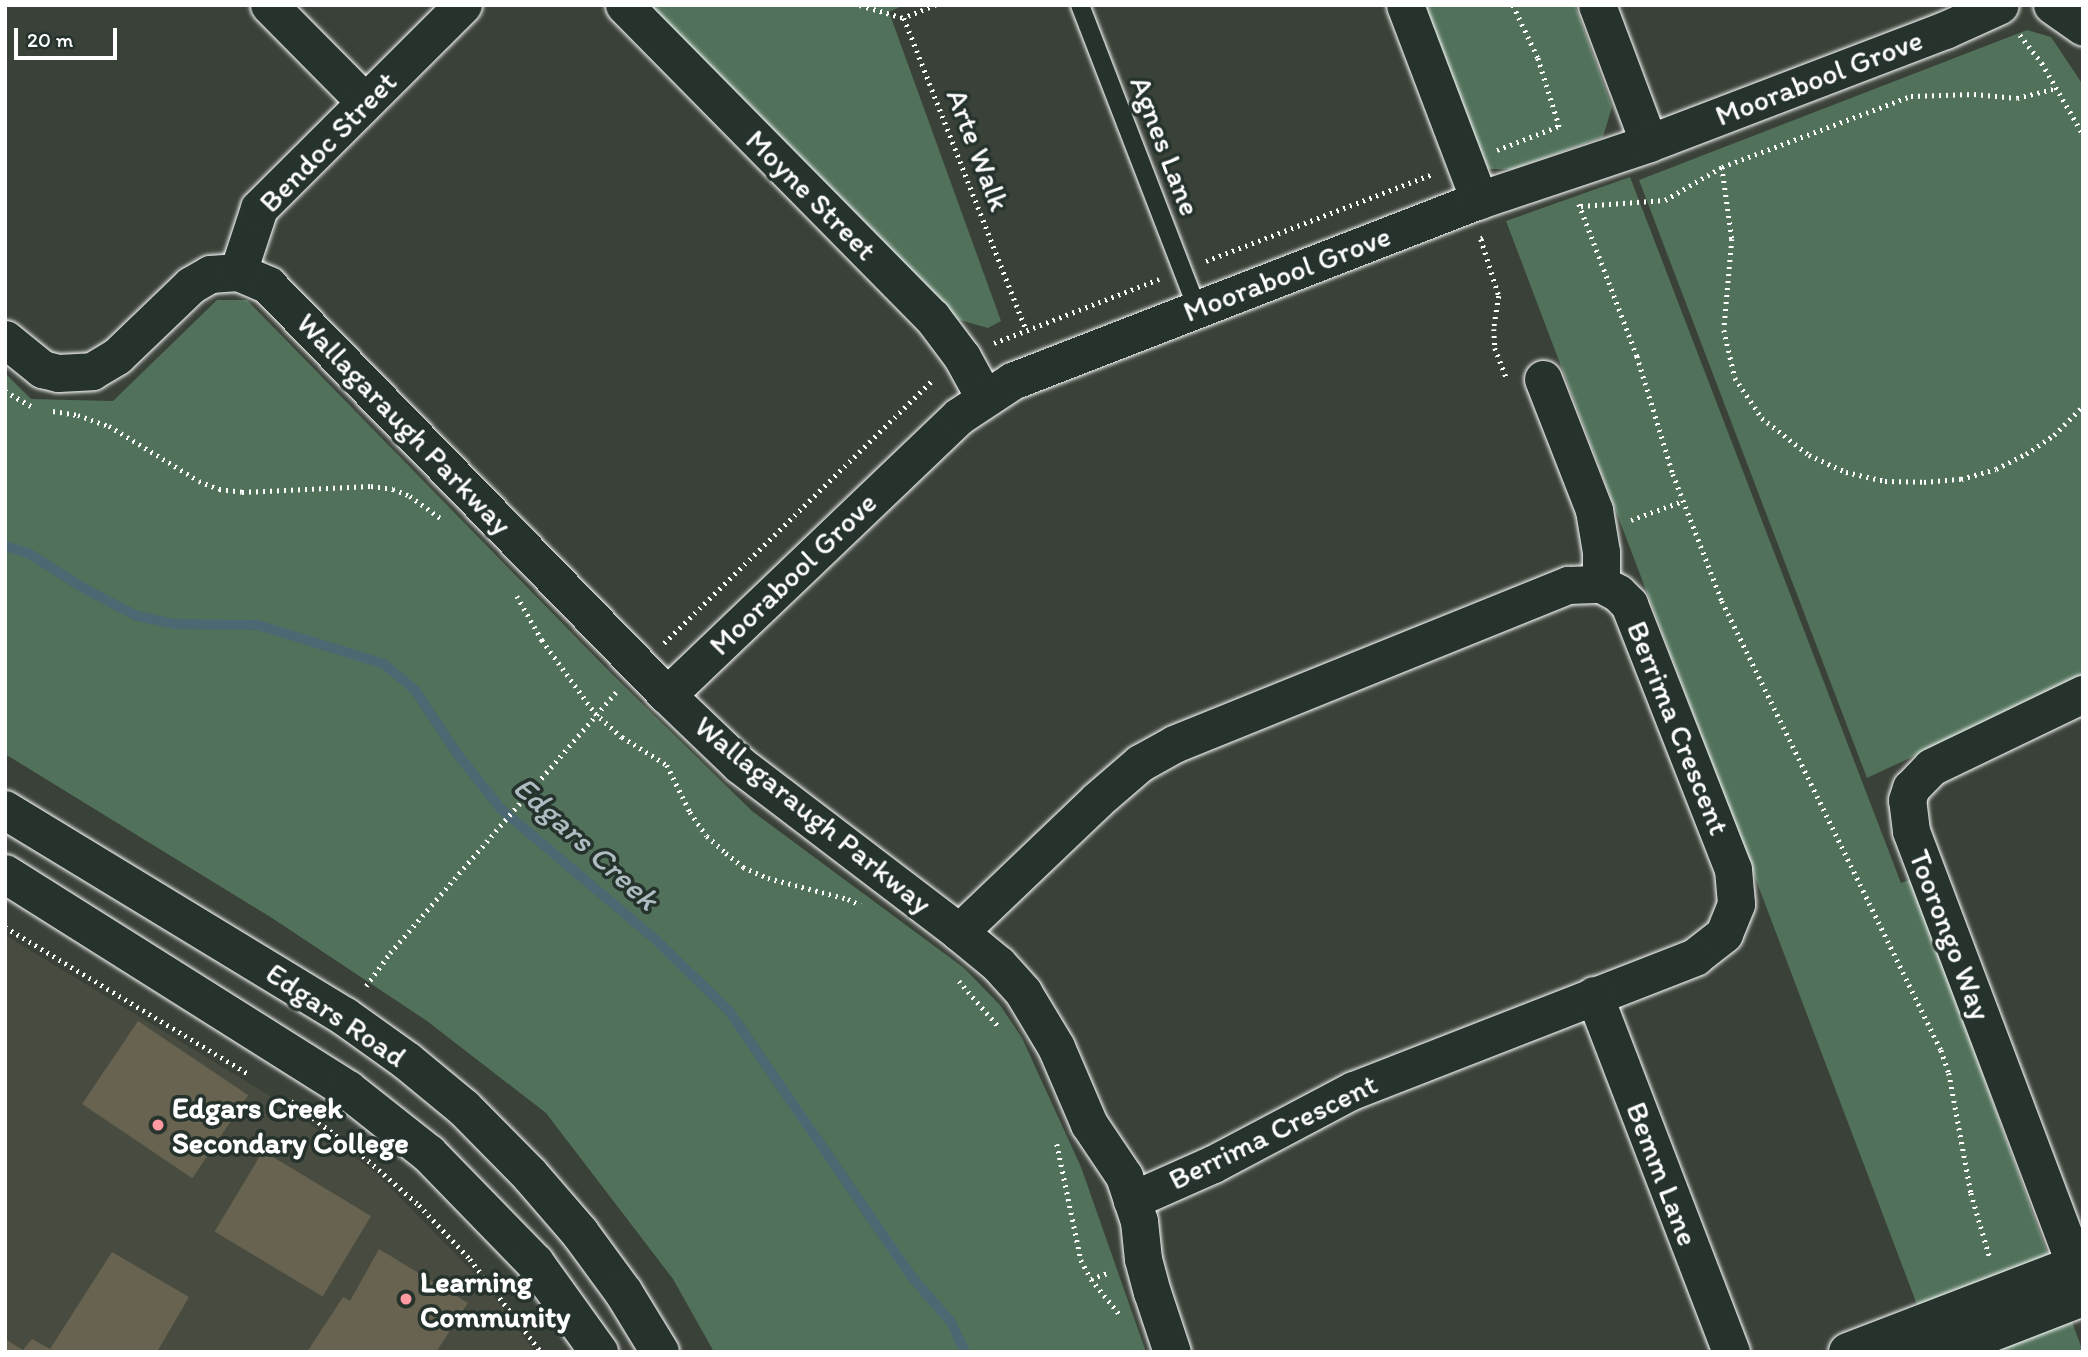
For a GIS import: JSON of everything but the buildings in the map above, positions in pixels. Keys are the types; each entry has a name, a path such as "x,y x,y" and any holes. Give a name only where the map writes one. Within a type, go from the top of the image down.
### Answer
{"main road":[{"name":"Edgars Road","path":"5,810 344,1016 407,1061 464,1108 530,1175 580,1233 660,1352"},
{"name":"Edgars Road","path":"5,874 348,1090 429,1154 535,1263 598,1352"},
{"path":"1848,1352 1912,1340 2003,1292 2080,1275"},
{"path":"1941,1352 2080,1275"}],"street":[{"path":"269,5 365,102"},
{"name":"Bendoc Street","path":"238,272 259,208 463,5"},
{"name":"Moyne Street","path":"624,5 932,317 955,348 984,397"},
{"path":"1405,5 1479,200"},
{"path":"1597,5 1649,143"},
{"path":"2052,5 2083,27"},
{"name":"Moorabool Grove","path":"667,695 959,416 984,397 1051,364 1479,200 1649,143 1945,30 2008,16"},
{"path":"5,339 43,369 76,374 92,371 117,356 202,278 222,272 238,272"},
{"name":"Wallagaraugh Parkway","path":"238,272 257,277 268,285 667,695 740,765 998,964 1039,1016 1089,1124 1124,1176 1139,1221 1143,1259 1172,1352"},
{"path":"959,932 1097,800 1140,763 1174,744 1517,604 1568,585 1601,584 1601,552 1594,510 1543,379"},
{"name":"Berrima Crescent","path":"1132,1200 1213,1164 1353,1090 1695,957 1715,944 1732,920 1736,904 1732,869 1726,848 1629,604 1618,593 1601,584"},
{"name":"Toorongo Way","path":"2080,1275 1911,831 1907,800 1911,788 1931,767 2083,694"},
{"name":"Bemm Lane","path":"1594,995 1731,1352"}],"lane":[{"name":"Agnes Lane","path":"1080,5 1197,308"}],"path":[{"path":"860,5 880,8 904,18 936,5"},
{"path":"1513,5 1538,58 1592,243 1630,334 1673,474 1717,589 1941,1050 1949,1073 1970,1193 2003,1292"},
{"path":"2008,16 2057,88 2083,134"},
{"name":"Arte Walk","path":"904,18 1026,330"},
{"path":"1580,206 1665,200 1722,167 1911,96 1974,94 2017,98 2057,88"},
{"path":"1722,167 1732,239 1724,330 1735,378 1762,418 1810,455 1846,472 1885,481 1961,479 1996,469 2026,454 2054,435 2083,407"},
{"path":"5,391 23,403 35,407"},
{"path":"48,411 78,415 109,426 199,481 219,489 242,492 371,486 393,489 410,495 444,520"},
{"path":"512,588 542,640 595,713 622,737 667,765 690,812 707,836 743,867 768,878 848,899 866,908"},
{"path":"390,953 580,730"},
{"path":"953,976 988,1011 1001,1029"},
{"path":"287,1098 363,1156 419,1205 470,1259 541,1352"},
{"path":"1053,1132 1064,1166 1082,1260 1091,1279 1127,1323"}],"shaded area":[{"name":"Edgars Creek Secondary College","path":"5,935 282,1103 377,1174 486,1285 535,1352 5,1352"}],"green space":[{"path":"647,5 904,5 889,12 1001,321 988,328 956,319"},
{"path":"1423,5 1575,5 1612,107 1603,137 1513,169 1488,169"},
{"path":"2027,30 2051,37 2083,85 2083,677 1867,778 1639,180"},
{"path":"1630,177 1901,883 1912,879 2083,1352 1935,1352 1506,221"},
{"path":"217,300 247,300 610,672 752,811 964,968 1000,1005 1022,1038 1081,1167 1146,1352 714,1352 673,1279 546,1113 427,1021 272,918 5,754 5,373 31,399 113,401"}],"waterway":[{"name":"Edgars Creek","path":"5,546 28,553 87,590 137,616 174,624 258,625 384,664 415,690 456,752 501,809 656,940 729,1011 911,1276 951,1322 965,1352"}],"place":[{"name":"Edgars Creek Secondary College","path":"158,1125"},
{"name":"Learning Community","path":"406,1299"}]}
